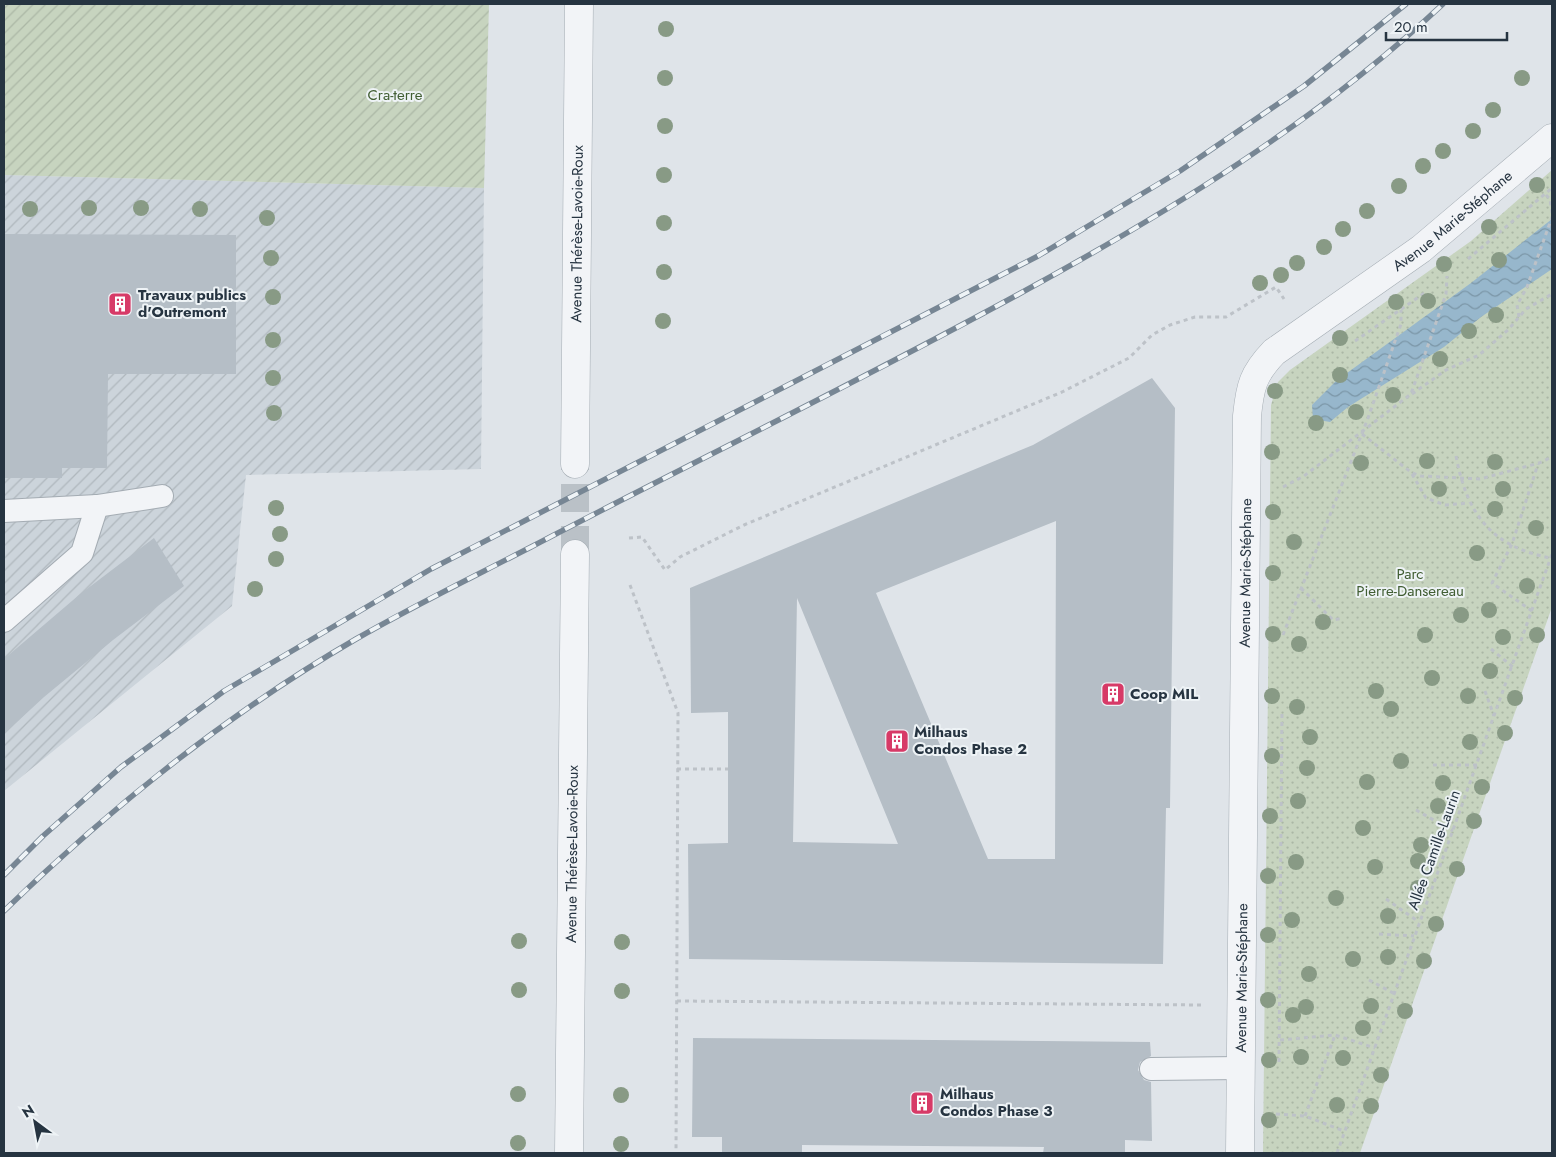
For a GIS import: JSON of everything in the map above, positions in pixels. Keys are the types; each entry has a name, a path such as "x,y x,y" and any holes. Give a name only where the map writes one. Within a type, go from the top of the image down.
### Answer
{"street":[{"name":"Avenue Thérèse-Lavoie-Roux","path":"575,464 579,4"},
{"name":"Avenue Marie-Stéphane","path":"1240,1153 1247,416 1250,388 1258,369 1274,352 1421,248 1552,138"},
{"name":"Avenue Thérèse-Lavoie-Roux","path":"569,1153 575,554"}],"lane":[{"path":"4,511 97,506 162,496"},
{"path":"4,621 82,553 97,506"},
{"path":"1151,1069 1240,1068"}],"path":[{"path":"1462,264 1552,188"},
{"path":"1546,195 1550,199 1552,213"},
{"path":"1519,317 1517,305 1527,287 1552,217"},
{"path":"1440,282 1454,270"},
{"path":"1411,394 1446,294 1447,276"},
{"path":"630,538 642,537 665,570 680,557 744,525 1062,392 1129,358 1152,335 1170,325 1195,317 1226,317 1276,287 1284,299"},
{"path":"1348,346 1432,288"},
{"path":"1283,487 1304,476 1362,434 1411,394 1446,370 1479,355 1508,330 1526,309 1552,294"},
{"path":"1283,635 1368,418 1401,324 1401,310"},
{"path":"1362,434 1412,473 1421,476 1460,476 1480,479 1538,463 1552,457"},
{"path":"1456,456 1460,476 1477,518 1493,533 1528,554 1552,556"},
{"path":"1532,611 1492,583 1512,544 1538,463"},
{"path":"1412,473 1426,498 1445,505 1470,503"},
{"path":"1283,478 1283,497"},
{"name":"Allée Camille-Laurin","path":"1337,1153 1396,994 1419,922 1514,667 1552,556"},
{"path":"630,585 678,713 676,1153"},
{"path":"1301,588 1333,620 1343,618"},
{"path":"1283,625 1283,645"},
{"path":"1491,649 1514,667"},
{"path":"1485,691 1494,717"},
{"path":"1278,1068 1280,1040 1282,704"},
{"path":"1434,765 1477,766"},
{"path":"677,769 728,769"},
{"path":"1416,810 1453,831"},
{"path":"1386,899 1419,922"},
{"path":"1379,934 1414,936"},
{"path":"1369,980 1396,994"},
{"path":"677,1001 1202,1005"},
{"path":"1280,1040 1335,1035 1375,1048"},
{"path":"1305,1116 1335,1035"},
{"path":"1276,1105 1276,1124"},
{"path":"1275,1114 1305,1116 1344,1131"}],"shaded area":[{"path":"4,175 484,188 481,469 246,475 232,606 4,791"}],"green space":[{"name":"Cra-terre","path":"4,4 489,4 484,188 4,175"},
{"name":"Parc Pierre-Dansereau","path":"1552,170 1552,607 1360,1153 1263,1153 1271,405 1278,382 1290,370 1471,241"}],"water":[{"path":"1552,219 1552,269 1481,317 1444,347 1348,407 1330,422 1313,419 1312,405 1336,381 1471,283"}],"building":[{"name":"Travaux publics d'Outremont","path":"4,234 236,235 236,374 108,374 107,468 62,468 62,478 4,478"},
{"name":"Milhaus Condos Phase 2","path":"1152,378 1175,408 1170,808 1166,808 1163,964 689,959 688,844 728,843 728,712 691,713 690,588 1033,445","holes":["1056,521 1055,859 988,859 876,593","797,598 898,844 793,842"]},
{"path":"154,538 184,586 113,640 44,697 4,734 4,659 79,595"},
{"name":"Milhaus Condos Phase 3","path":"693,1038 1150,1042 1151,1056 1140,1062 1138,1070 1144,1080 1151,1082 1152,1141 1125,1140 1125,1153 1043,1153 1044,1147 802,1145 802,1153 722,1153 722,1137 692,1137"}],"tunnel":[{"path":"575,464 575,554"}],"railway":[{"path":"4,875 43,836 121,767 224,691 431,569 1038,256 1180,171 1304,86 1406,4"},
{"path":"4,911 128,799 171,764 261,699 308,668 399,615 898,359 1131,231 1293,126 1345,88 1443,4"}],"place":[{"name":"Travaux publics d'Outremont","path":"120,304"},
{"name":"Coop MIL","path":"1113,694"},
{"name":"Milhaus Condos Phase 2","path":"897,741"},
{"name":"Milhaus Condos Phase 3","path":"922,1103"}]}
